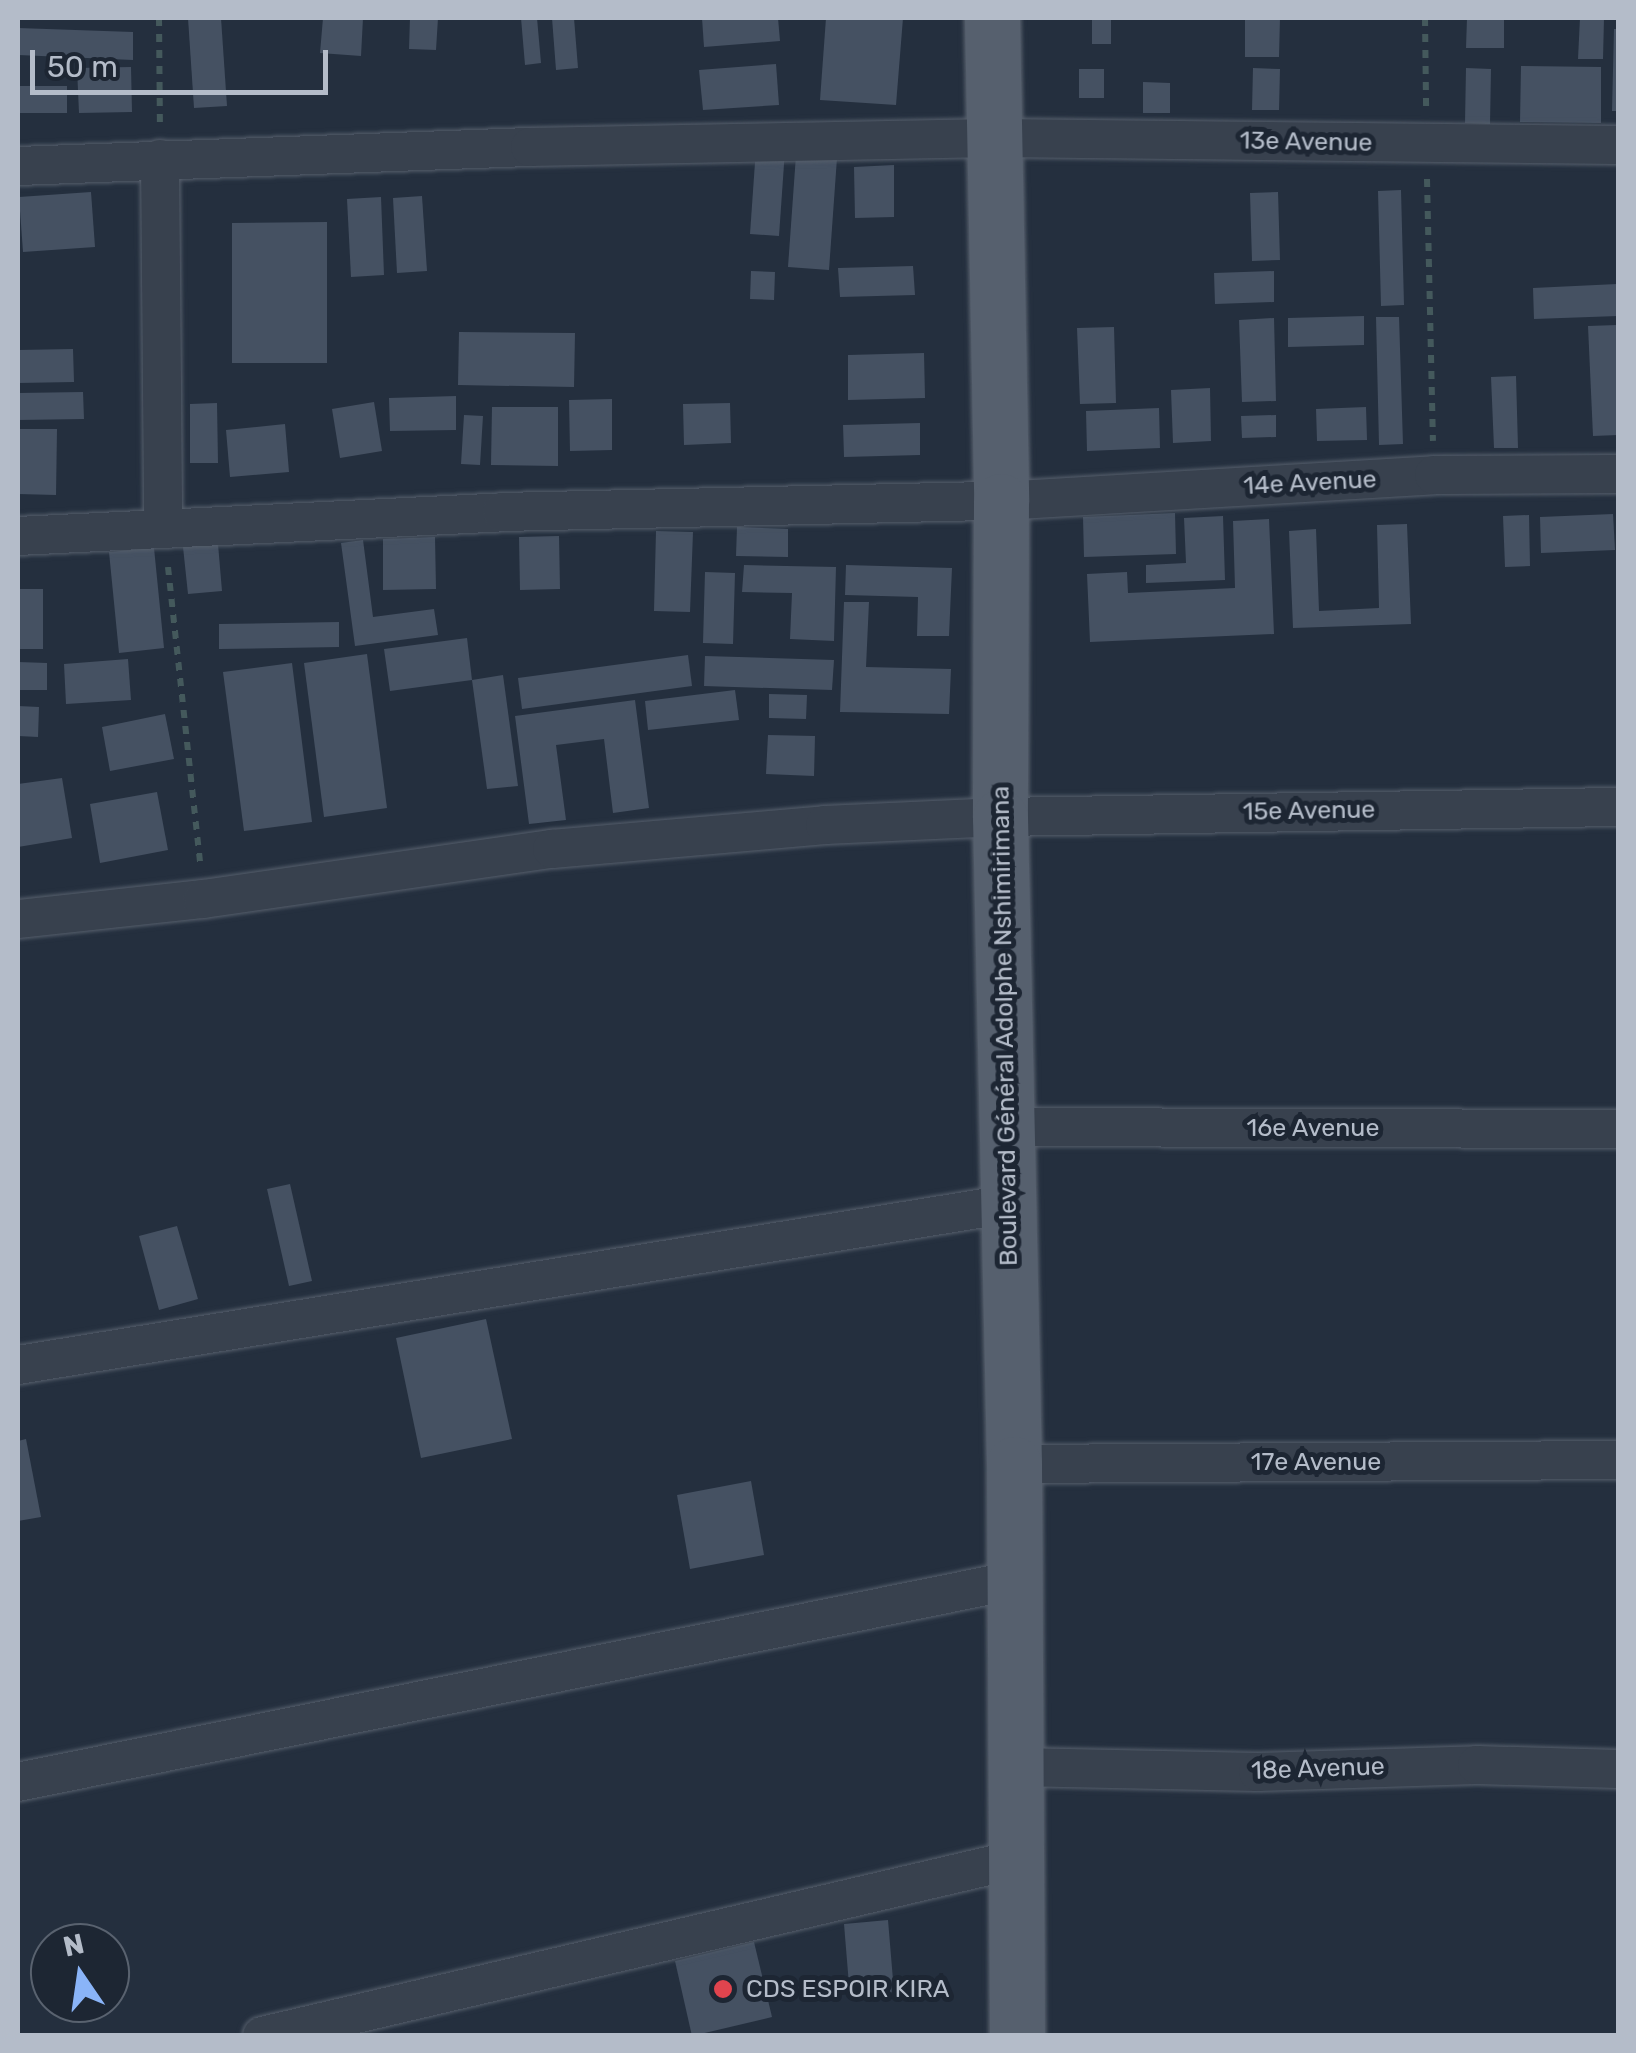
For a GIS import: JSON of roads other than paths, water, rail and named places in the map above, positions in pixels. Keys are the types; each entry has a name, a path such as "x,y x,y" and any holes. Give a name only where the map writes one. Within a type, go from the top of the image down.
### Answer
{"main road":[{"name":"Boulevard Général Adolphe Nshimirimana","path":"992,18 1001,501 1000,817 1014,1464 1016,2036"}],"street":[{"name":"13e Avenue","path":"18,166 530,146 993,138 1618,145"},
{"path":"160,160 162,526"},
{"name":"14e Avenue","path":"18,536 502,512 1001,501 1434,475 1618,474"},
{"name":"15e Avenue","path":"18,918 203,899 552,850 826,825 1000,817 1618,807"},
{"name":"16e Avenue","path":"1007,1126 1618,1129"},
{"path":"18,1364 1009,1204"},
{"name":"17e Avenue","path":"1014,1464 1618,1460"},
{"path":"18,1782 1015,1580"},
{"name":"18e Avenue","path":"1017,1767 1258,1772 1476,1766 1618,1769"},
{"path":"262,2036 1018,1859"}],"place":[{"name":"CDS ESPOIR KIRA","path":"723,1989"}]}
